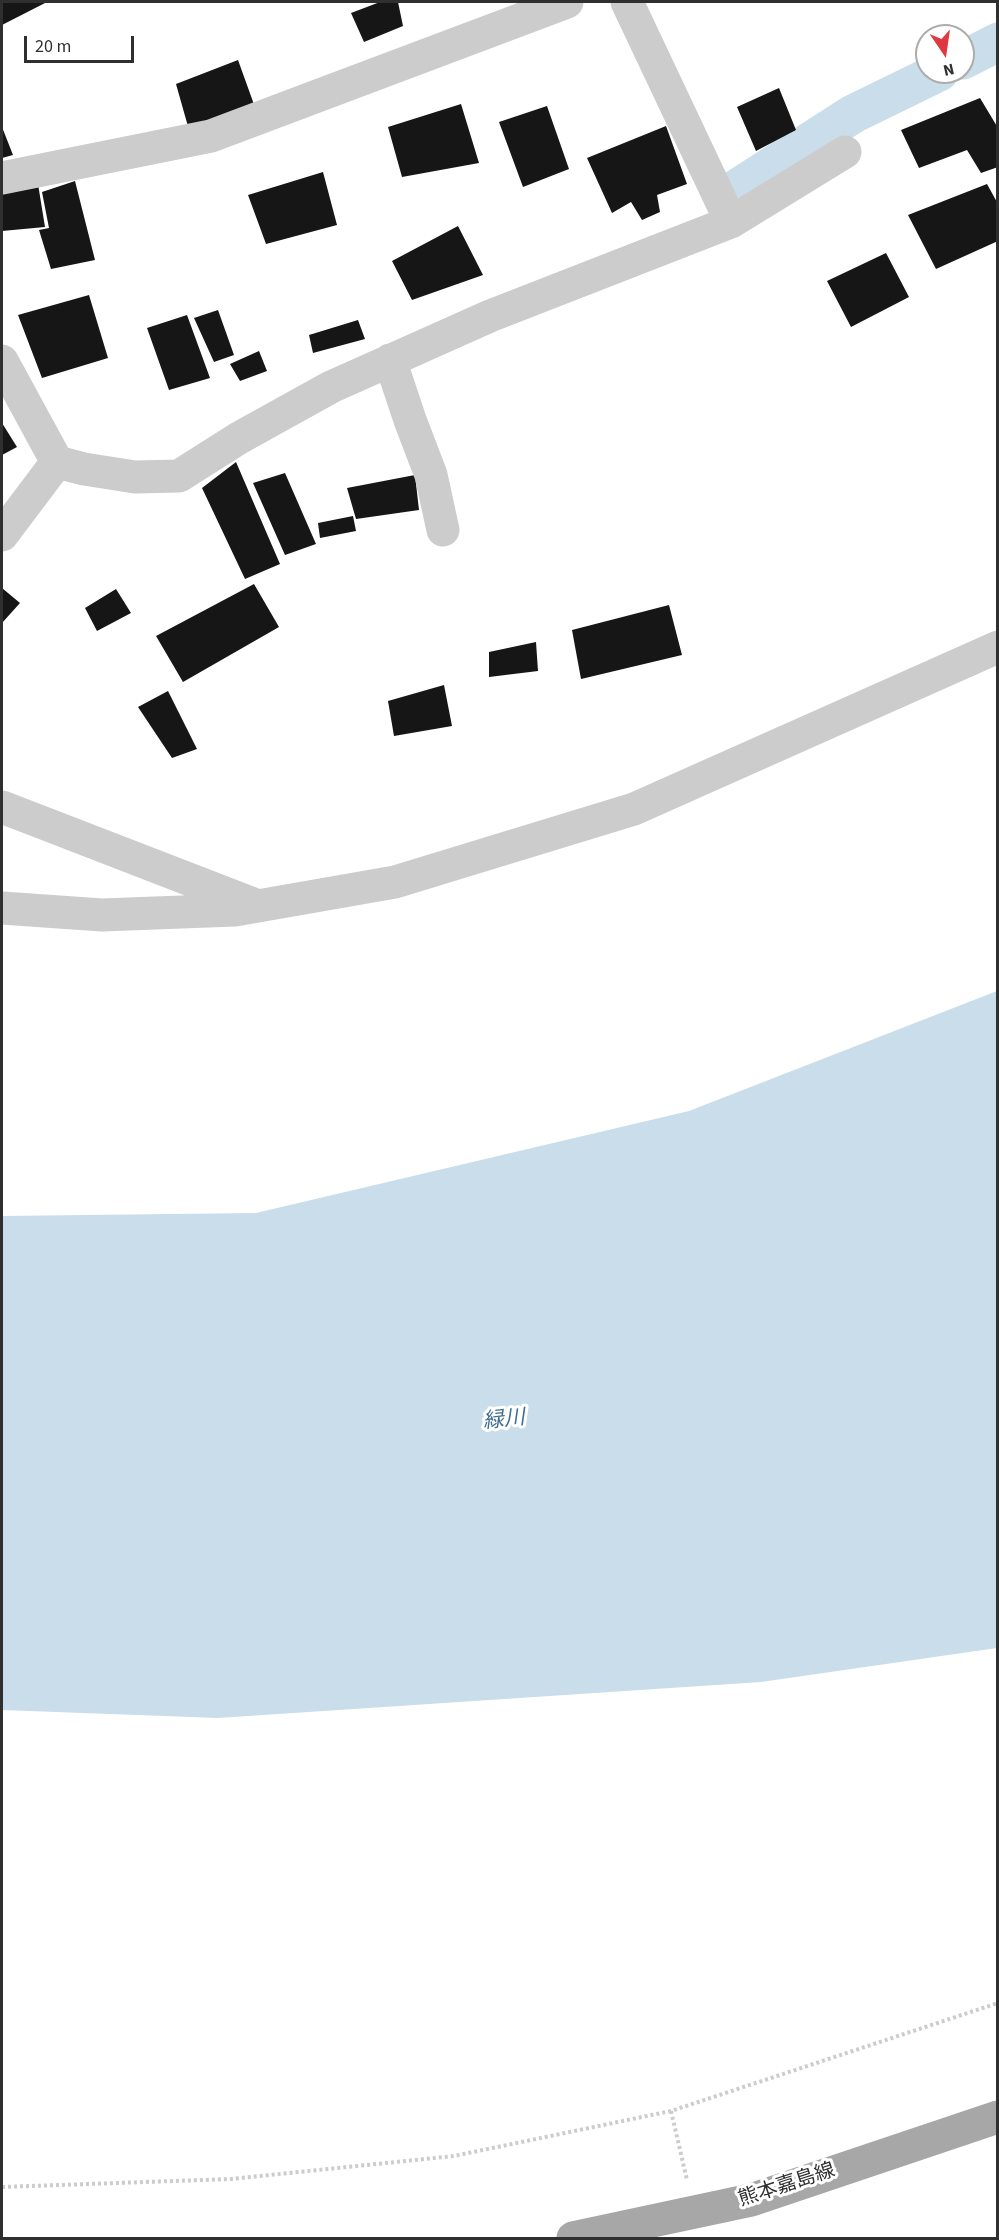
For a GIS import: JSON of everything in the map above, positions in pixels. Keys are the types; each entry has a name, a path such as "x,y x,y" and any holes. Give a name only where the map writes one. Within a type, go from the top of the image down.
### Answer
{"main road":[{"name":"熊本嘉島線","path":"573,2238 751,2200 998,2117"}],"street":[{"path":"2,178 211,136 567,2"},
{"path":"627,2 731,222"},
{"path":"2,361 57,462 135,477 179,476 239,438 300,404 390,360 490,316 731,222 845,152"},
{"path":"390,360 431,475 443,530"},
{"path":"2,535 57,462"},
{"path":"2,908 102,915 235,910 394,882 634,809 998,647"},
{"path":"2,807 258,906"}],"path":[{"path":"2,2187 231,2179 442,2157 671,2111 998,2003"},
{"path":"671,2111 695,2212"}],"water":[{"name":"緑川","path":"997,991 997,1648 761,1682 218,1718 2,1710 2,1216 256,1213 689,1111"}],"building":[{"path":"2,2 47,2 2,25"},
{"path":"380,2 398,2 403,26 364,42 351,13"},
{"path":"238,60 256,110 189,130 176,84"},
{"path":"779,88 796,130 756,151 737,107"},
{"path":"980,98 998,128 998,167 981,173 967,150 919,168 901,130"},
{"path":"461,104 479,163 402,177 388,127"},
{"path":"547,106 569,169 523,187 499,122"},
{"path":"666,126 687,184 657,195 660,212 642,220 631,202 612,213 587,158"},
{"path":"2,127 13,155 2,158"},
{"path":"323,172 337,225 266,244 248,195"},
{"path":"75,181 95,260 51,269 39,230 49,228 42,192"},
{"path":"38,184 45,227 2,231 2,191"},
{"path":"987,184 998,204 998,241 936,269 908,215"},
{"path":"458,226 483,275 412,300 392,261"},
{"path":"886,253 909,297 851,327 827,281"},
{"path":"89,295 108,358 42,378 18,315"},
{"path":"218,310 234,355 214,362 194,318"},
{"path":"187,315 210,378 169,390 147,328"},
{"path":"358,320 365,339 313,353 309,335"},
{"path":"259,351 267,371 240,381 230,364"},
{"path":"2,423 17,447 2,455"},
{"path":"236,462 280,564 245,579 202,488"},
{"path":"285,473 316,544 285,555 253,483"},
{"path":"415,475 419,510 356,519 347,488"},
{"path":"353,516 356,531 320,538 318,523"},
{"path":"254,584 279,627 183,682 156,636"},
{"path":"2,588 20,603 2,623"},
{"path":"116,589 131,613 97,631 85,608"},
{"path":"669,605 682,655 581,679 572,630"},
{"path":"536,642 538,671 489,677 489,652"},
{"path":"444,685 452,726 394,736 388,701"},
{"path":"168,691 197,749 172,758 138,707"}],"waterway":[{"path":"975,54 998,42"},
{"path":"730,193 853,114 915,84"}]}
